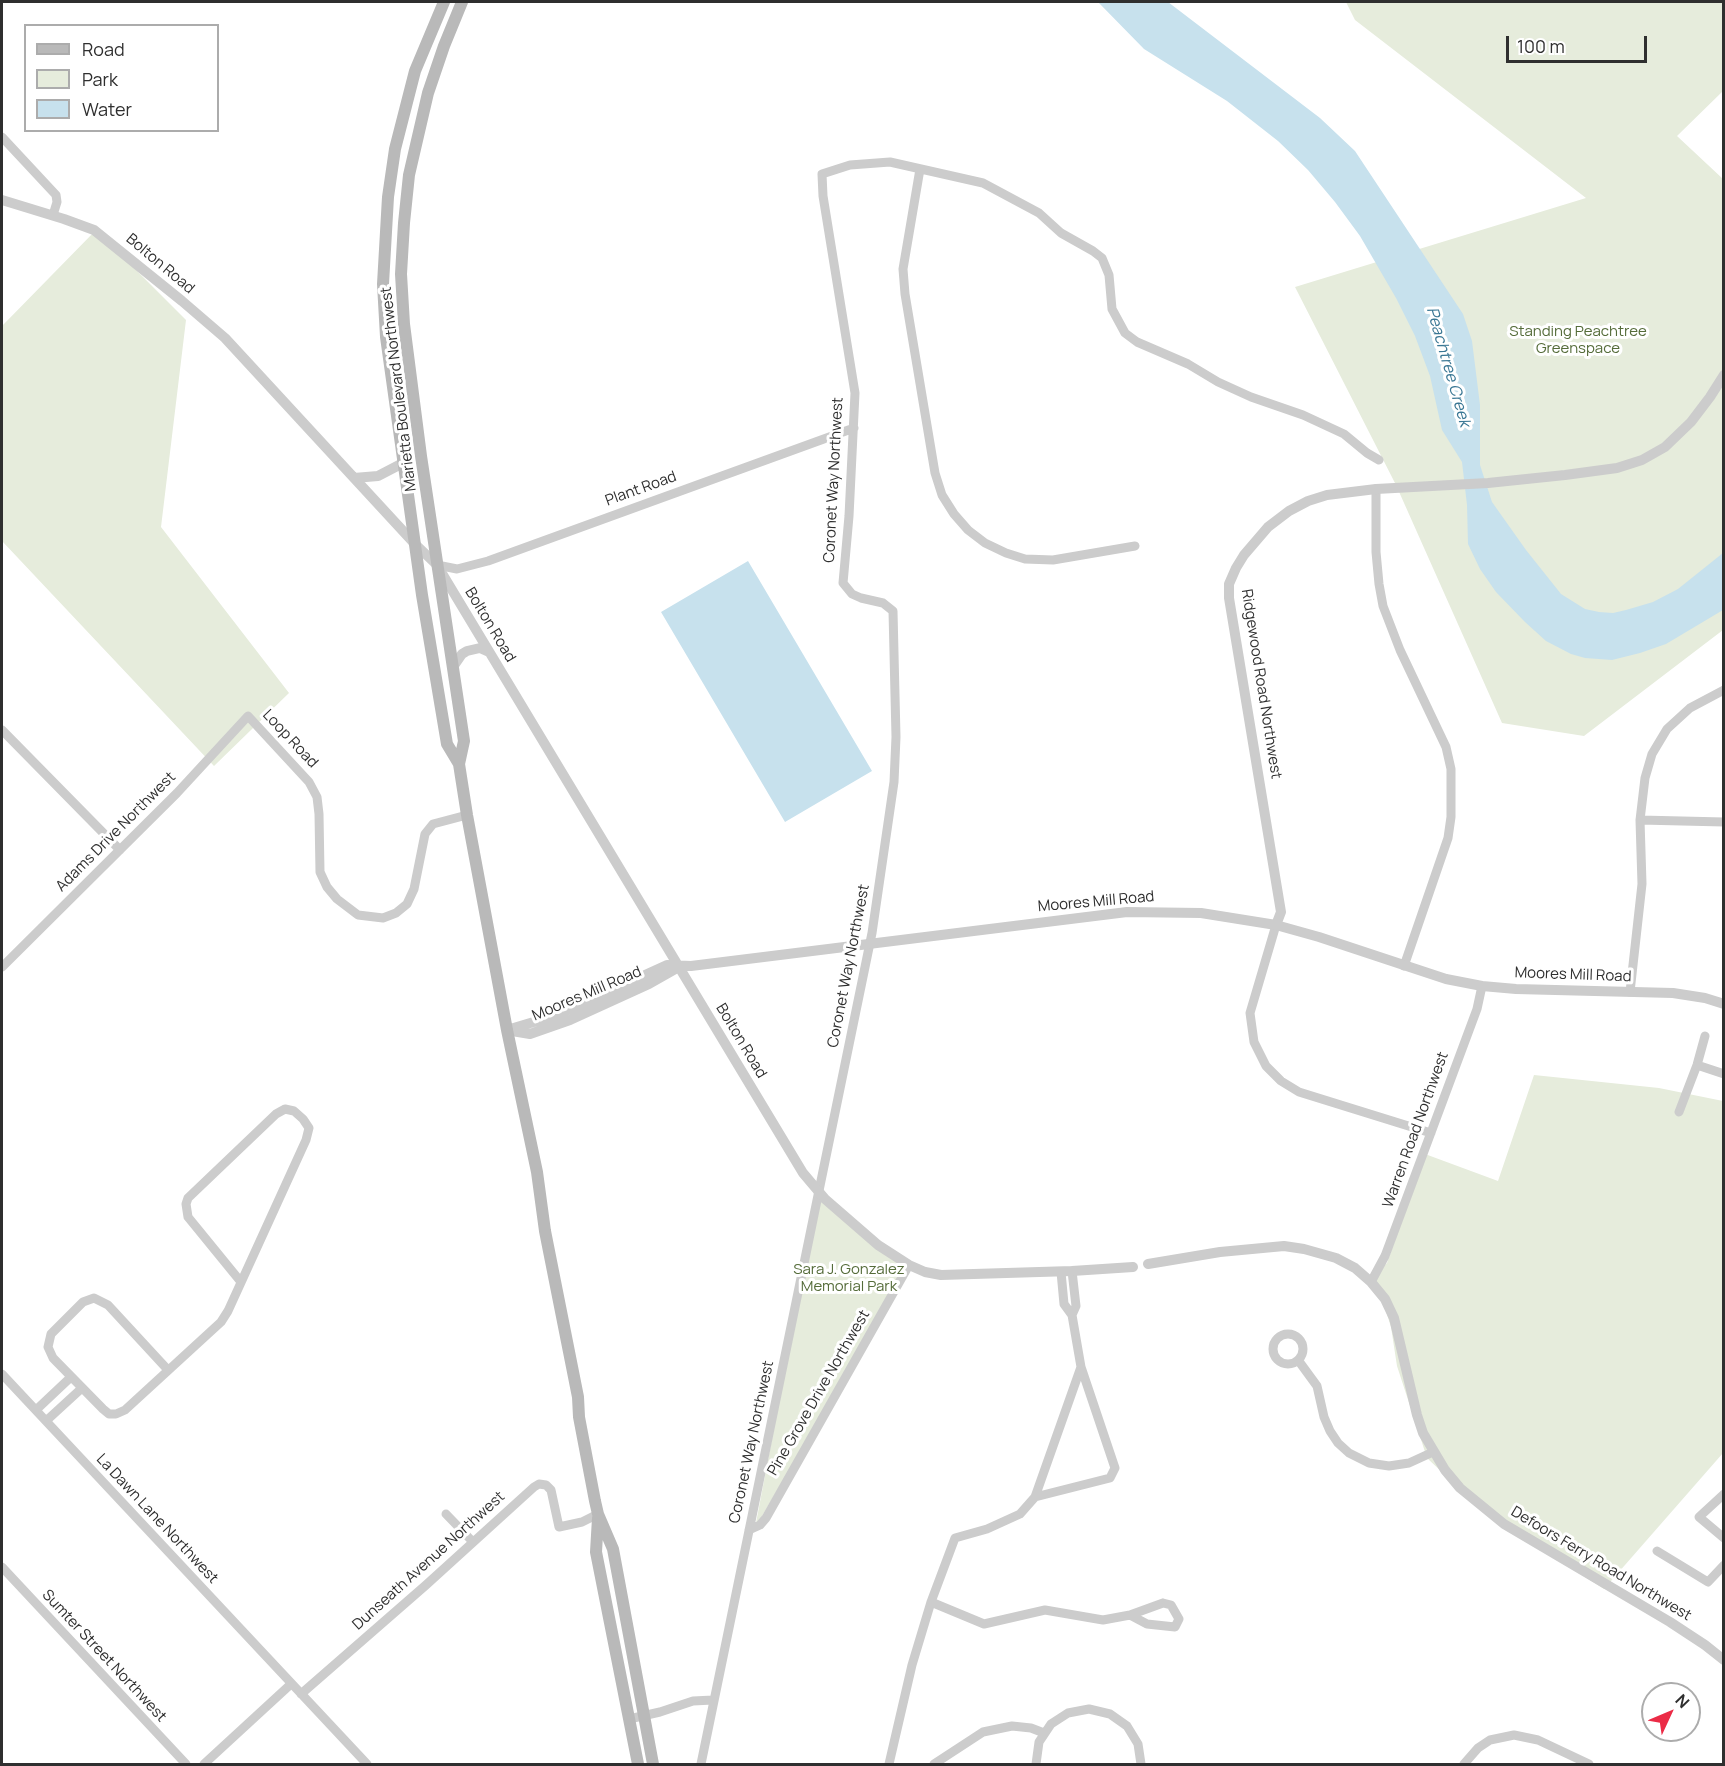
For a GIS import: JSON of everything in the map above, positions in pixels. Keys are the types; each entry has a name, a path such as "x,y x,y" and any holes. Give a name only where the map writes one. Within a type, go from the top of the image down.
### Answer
{"main road":[{"name":"Marietta Boulevard Northwest","path":"415,544 386,337 383,284 388,197 394,149 415,71 444,2"},
{"name":"Marietta Boulevard Northwest","path":"459,764 464,741 412,391 401,274 408,187 419,126 444,46 462,2"},
{"path":"415,544 447,744 459,764 507,1030 537,1172 545,1231 578,1397 579,1417 598,1514 613,1549 653,1764"},
{"path":"598,1514 596,1552 638,1764"}],"street":[{"path":"2,137 56,195 57,202 53,215"},
{"name":"Coronet Way Northwest","path":"700,1764 870,943 894,782 896,737 894,611 883,603 852,594 843,583 855,428 855,393 823,196 822,174 850,165 890,162 983,183 1039,213 1061,233 1102,258 1107,267 1112,309 1125,333 1137,342 1188,364 1251,398 1303,415 1344,434 1378,460"},
{"path":"920,168 903,269 904,294 935,473 942,495 968,530 985,543 1006,554 1025,559 1053,560 1135,546"},
{"name":"Bolton Road","path":"2,200 81,225 106,239 220,333 437,565 803,1173 819,1192"},
{"name":"Ridgewood Road Northwest","path":"1431,1133 1299,1092 1281,1081 1266,1066 1254,1042 1250,1013 1281,912 1229,598 1229,584 1244,555 1268,527 1289,511 1308,501 1327,495 1376,489 1488,483 1596,471 1623,467 1642,460 1665,447 1691,422 1724,375"},
{"name":"Plant Road","path":"437,565 458,569 488,561 855,428"},
{"path":"354,478 378,476 403,463"},
{"path":"1376,489 1376,552 1383,606 1400,650 1446,747 1451,769 1451,817 1448,838 1404,966"},
{"path":"453,668 466,651 480,648 489,651"},
{"path":"1630,992 1642,884 1640,820 1645,778 1659,742 1673,724 1690,708 1724,690"},
{"name":"Adams Drive Northwest","path":"2,968 177,793 247,717"},
{"name":"Loop Road","path":"247,717 309,782 316,797 319,814 320,872 327,887 337,899 358,915 382,918 396,913 407,904 414,889 425,834 433,824 467,815"},
{"path":"2,730 120,850"},
{"path":"1640,820 1724,822"},
{"name":"Moores Mill Road","path":"507,1030 530,1034 570,1020 630,993 679,967 1063,918 1163,911 1210,914 1276,925 1446,979 1482,986 1673,993 1705,998 1724,1004"},
{"name":"Warren Road Northwest","path":"1371,1282 1385,1256 1477,1010 1482,986"},
{"path":"1679,1112 1697,1065 1705,1036"},
{"path":"1697,1065 1724,1074"},
{"path":"168,1370 108,1305 94,1298 83,1302 51,1334 48,1347 50,1352 103,1409 109,1414 116,1414 125,1410 221,1322 228,1311 306,1140 309,1128 294,1111 285,1109 276,1114 188,1198 186,1204 188,1217 241,1282"},
{"path":"819,1192 864,1234 909,1265 925,1272 941,1275 1067,1272 1133,1267"},
{"name":"Defoors Ferry Road Northwest","path":"1148,1264 1220,1252 1284,1246 1336,1258 1355,1268 1385,1299 1394,1318 1417,1414 1433,1452 1460,1488 1504,1524 1670,1622 1724,1660"},
{"name":"Pine Grove Drive Northwest","path":"749,1530 760,1525 766,1518 909,1265"},
{"path":"1035,1497 1110,1478 1115,1468 1081,1367 1072,1316 1076,1306 1067,1272"},
{"path":"1298,1360 1317,1386 1324,1417 1330,1431 1349,1453 1369,1463 1389,1466 1409,1462 1433,1452"},
{"path":"889,1764 912,1665 931,1602 955,1538 987,1529 1020,1514 1035,1497 1081,1367"},
{"name":"La Dawn Lane Northwest","path":"2,1374 301,1694"},
{"path":"36,1410 71,1377"},
{"path":"46,1421 82,1388"},
{"name":"Dunseath Avenue Northwest","path":"301,1694 534,1487 539,1484 546,1485 551,1490 559,1527 582,1522 598,1514"},
{"path":"1724,1494 1700,1517 1724,1538"},
{"path":"446,1514 474,1542"},
{"path":"1657,1551 1708,1582 1724,1565"},
{"name":"Sumter Street Northwest","path":"2,1567 186,1764"},
{"path":"931,1602 984,1624 1045,1610 1103,1620 1130,1615 1163,1603 1171,1605 1179,1618 1175,1627 1168,1627 1147,1624 1130,1615"},
{"path":"204,1764 291,1684"},
{"path":"301,1694 367,1764"},
{"path":"629,1719 693,1701 713,1700"},
{"path":"1036,1764 1036,1751 1044,1733 1059,1718 1068,1713 1089,1709 1110,1713 1134,1734 1141,1764"},
{"path":"934,1764 983,1732 1012,1726 1031,1728 1044,1733"},
{"path":"1464,1764 1478,1748 1491,1740 1514,1735 1538,1740 1589,1764"}],"green space":[{"name":"Standing Peachtree Greenspace","path":"1346,2 1723,2 1723,91 1677,136 1723,179 1723,630 1584,736 1502,723 1396,485 1295,287 1586,198 1355,20"},
{"path":"96,230 186,320 161,527 289,693 214,766 2,541 2,326"},
{"path":"1534,1075 1659,1088 1723,1101 1723,1453 1604,1589 1486,1514 1427,1458 1397,1366 1391,1327 1382,1299 1366,1283 1387,1263 1425,1154 1498,1181"},
{"name":"Sara J. Gonzalez Memorial Park","path":"819,1193 909,1265 755,1528"}],"water":[{"name":"Peachtree Creek","path":"1098,2 1168,2 1320,118 1355,151 1463,314 1472,341 1480,405 1480,465 1492,502 1561,594 1585,609 1613,613 1626,610 1653,602 1678,589 1723,553 1723,610 1666,644 1612,660 1585,658 1571,654 1546,641 1525,622 1496,592 1480,569 1468,544 1467,505 1462,462 1442,430 1430,376 1415,336 1360,236 1308,170 1278,141 1227,101 1144,49"},
{"path":"748,561 872,771 785,822 661,612"}]}
